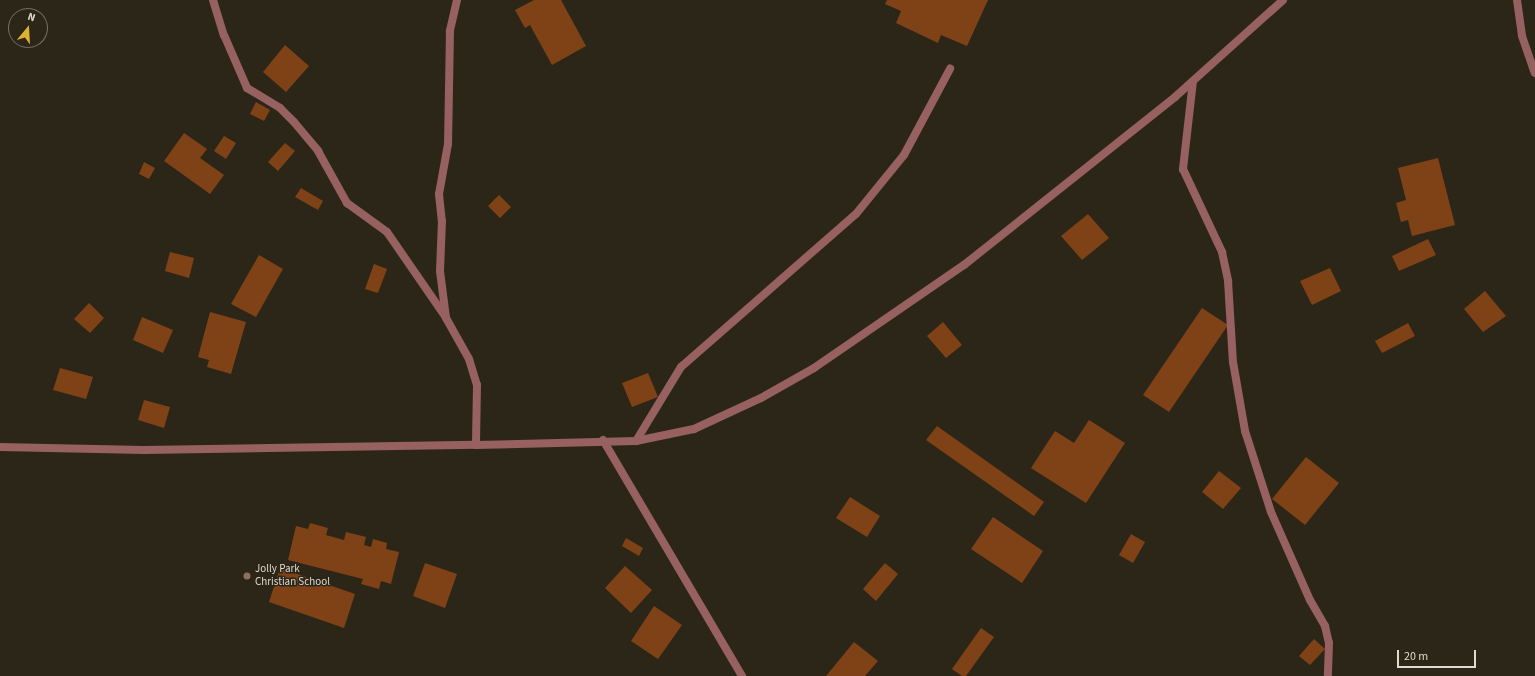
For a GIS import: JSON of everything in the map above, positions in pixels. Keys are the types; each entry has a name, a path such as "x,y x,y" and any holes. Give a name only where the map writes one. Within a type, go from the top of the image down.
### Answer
{"street":[{"path":"213,0 224,36 247,88 280,108 294,122 318,151 347,203 387,232 446,318 469,359 477,385 476,445"},
{"path":"446,318 440,271 442,221 439,194 448,144 450,31 458,0"},
{"path":"0,447 144,450 476,445 602,440 636,441 694,429 761,398 814,368 964,265 1193,81 1283,0"},
{"path":"1517,0 1522,36 1535,73"},
{"path":"636,441 681,367 856,214 904,155 950,69"},
{"path":"1193,81 1183,169 1222,252 1228,281 1234,362 1245,431 1271,512 1310,600 1325,626 1329,643 1328,676"},
{"path":"602,440 742,676"}],"building":[{"path":"534,0 561,0 586,46 552,65 530,25 525,28 515,10"},
{"path":"887,0 988,0 967,46 941,35 938,43 896,23 901,11 885,4"},
{"path":"285,45 309,66 286,92 263,72"},
{"path":"256,102 270,110 264,121 250,114"},
{"path":"184,133 207,149 200,158 224,175 210,194 164,161"},
{"path":"224,136 236,143 226,159 214,151"},
{"path":"285,143 295,151 278,171 268,162"},
{"path":"1438,158 1455,225 1412,236 1408,220 1401,222 1396,203 1406,200 1398,168"},
{"path":"144,162 155,168 149,179 139,174"},
{"path":"301,188 323,201 318,210 295,197"},
{"path":"499,195 511,207 500,218 488,206"},
{"path":"1088,214 1109,238 1082,260 1061,236"},
{"path":"1428,239 1436,255 1399,271 1392,256"},
{"path":"170,252 194,258 189,278 165,271"},
{"path":"259,255 283,269 256,317 231,304"},
{"path":"374,264 387,269 378,293 365,289"},
{"path":"1330,268 1341,291 1312,305 1300,281"},
{"path":"1485,291 1506,316 1483,332 1464,309"},
{"path":"89,303 104,318 90,333 74,319"},
{"path":"1202,308 1228,325 1169,412 1143,395"},
{"path":"210,312 246,322 231,374 207,367 209,360 198,357"},
{"path":"142,317 173,330 163,353 133,340"},
{"path":"943,322 962,345 946,358 927,336"},
{"path":"1408,323 1415,336 1382,353 1375,341"},
{"path":"60,368 93,377 86,399 53,390"},
{"path":"648,373 658,397 632,407 622,383"},
{"path":"144,400 170,407 164,428 138,420"},
{"path":"1089,420 1125,443 1086,503 1031,468 1055,431 1074,443"},
{"path":"937,426 1044,502 1034,516 926,440"},
{"path":"1306,457 1339,483 1305,525 1272,499"},
{"path":"1219,471 1241,488 1223,509 1202,492"},
{"path":"850,497 880,516 867,537 836,518"},
{"path":"993,517 1043,551 1022,583 971,549"},
{"path":"310,523 328,528 326,535 344,540 346,532 366,537 364,545 371,547 373,539 387,543 386,549 399,552 391,584 381,581 379,589 361,584 363,579 288,560 296,526 308,529"},
{"path":"1131,534 1145,542 1133,563 1119,555"},
{"path":"626,538 643,548 639,556 622,546"},
{"path":"425,563 457,574 445,608 413,596"},
{"path":"885,563 898,574 876,601 863,589"},
{"path":"625,566 652,590 631,613 605,588"},
{"path":"280,568 355,594 344,628 269,602"},
{"path":"654,606 682,625 658,659 631,641"},
{"path":"981,628 994,637 966,676 962,676 952,669"},
{"path":"1314,639 1325,649 1310,665 1299,656"},
{"path":"854,642 878,661 865,676 826,676"}],"place":[{"name":"Jolly Park Christian School","path":"247,576"}]}
